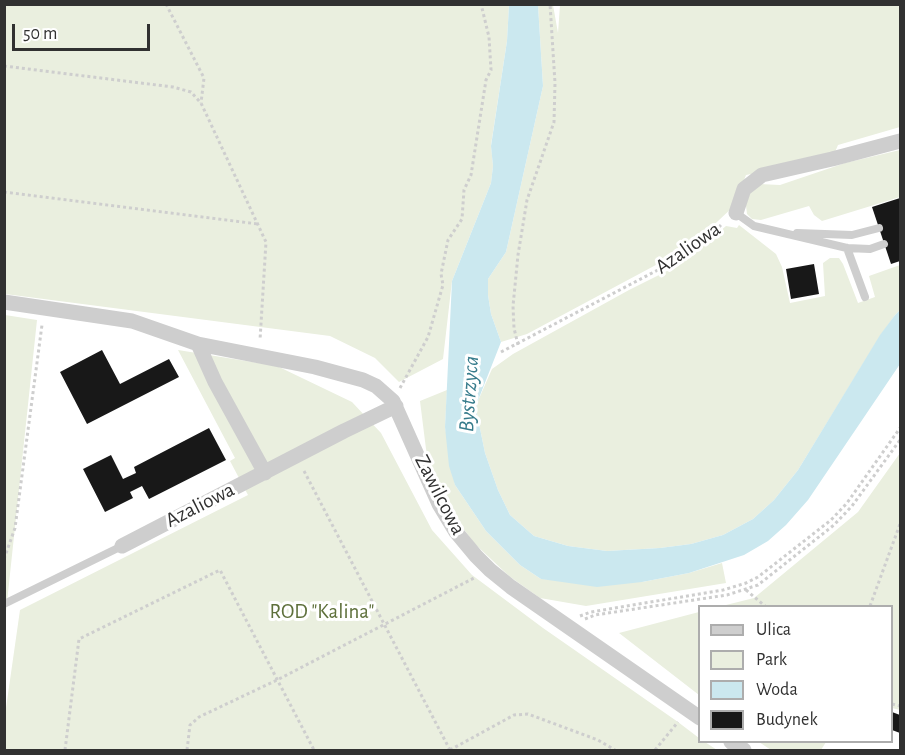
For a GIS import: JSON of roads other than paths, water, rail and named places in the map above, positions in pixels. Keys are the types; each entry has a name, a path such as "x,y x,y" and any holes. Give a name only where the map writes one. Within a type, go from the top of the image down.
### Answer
{"street":[{"name":"Azaliowa","path":"736,213 744,189 762,175 900,141"},
{"name":"Zawilcowa","path":"4,302 138,323 198,344 315,367 363,380 376,386 395,403 446,517 467,546 490,570 577,634 694,714"},
{"path":"198,344 215,382 265,473"},
{"name":"Azaliowa","path":"122,546 395,403"}],"lane":[{"path":"736,213 754,226 847,248 870,249 884,244"},
{"path":"782,232 852,235 879,228"},
{"path":"847,248 865,297"},
{"name":"Azaliowa","path":"4,604 122,546"}],"water":[{"name":"Bystrzyca","path":"509,5 538,5 543,86 506,252 488,279 491,314 501,342 477,403 477,414 485,453 498,490 510,515 534,536 568,546 607,551 660,548 691,544 723,535 753,519 774,500 798,470 880,335 900,310 900,364 808,500 768,541 744,555 689,573 642,582 597,587 541,579 520,565 486,531 455,485 449,466 445,427 452,281 491,183 493,166 491,146 507,41"}],"park label":[{"name":"ROD \"Kalina\"","path":"322,612"}]}
